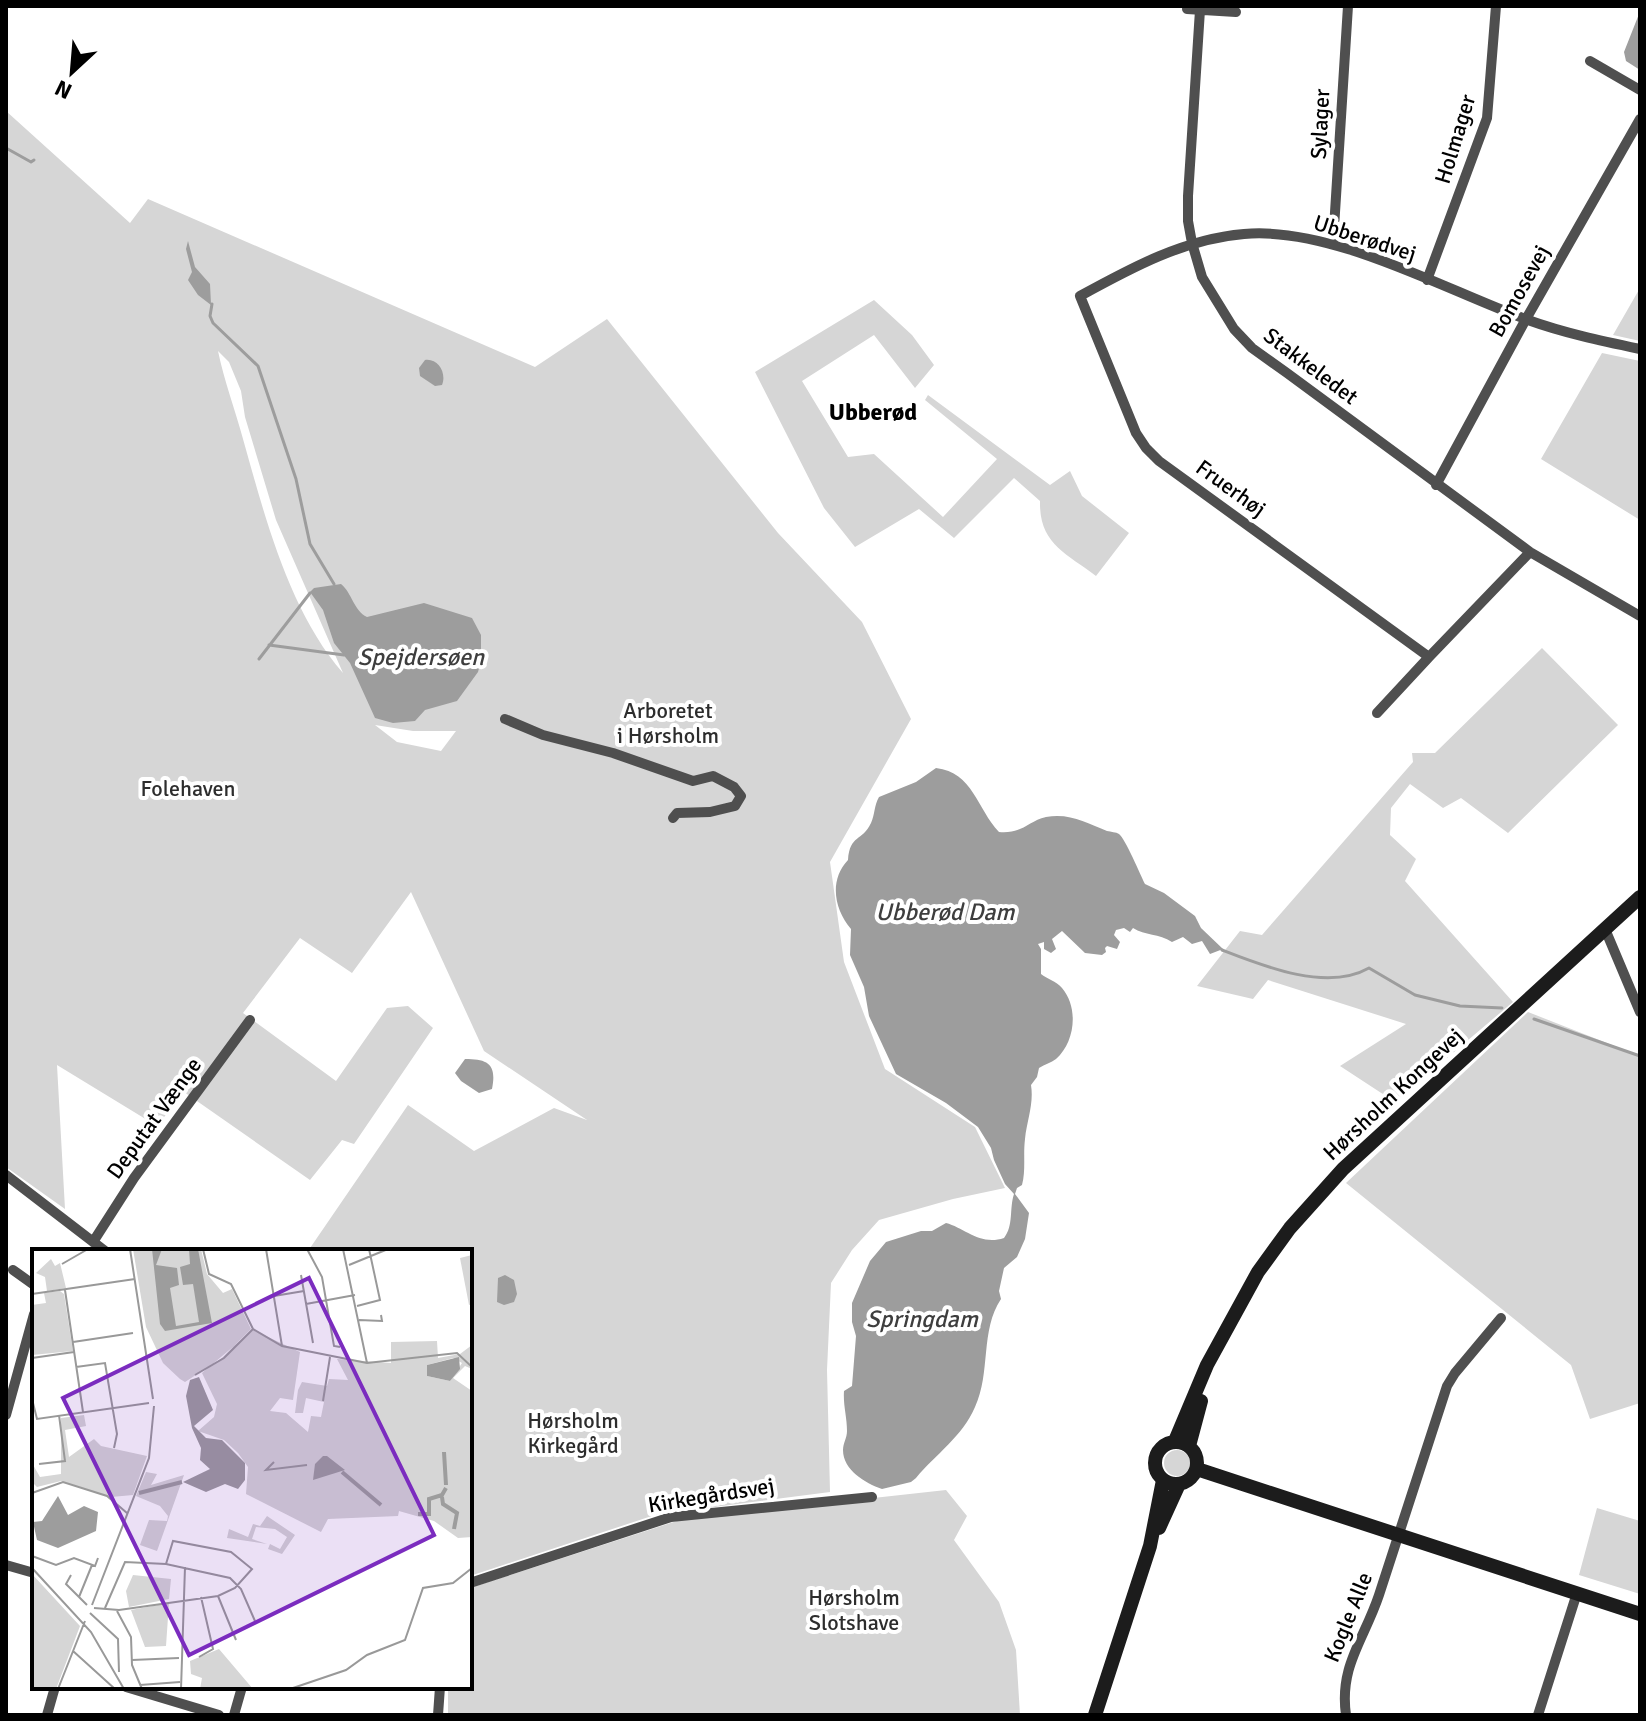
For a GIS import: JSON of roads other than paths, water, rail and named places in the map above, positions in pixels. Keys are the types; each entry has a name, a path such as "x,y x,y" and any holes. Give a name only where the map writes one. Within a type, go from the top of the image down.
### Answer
{"main road":[{"name":"Hørsholm Kongevej","path":"1182,1444 1207,1365 1258,1272 1290,1228 1343,1169 1640,897"},
{"path":"1150,1546 1179,1484 1193,1476 1197,1469 1197,1459 1182,1444 1163,1446 1156,1456 1157,1472 1163,1480 1179,1484"},
{"path":"1197,1469 1640,1614"},
{"path":"1095,1715 1150,1546 1163,1480"}],"street":[{"name":"Sylager","path":"1333,244 1348,6"},
{"name":"Holmager","path":"1427,280 1487,118 1496,6"},
{"path":"1187,9 1236,12"},
{"name":"Stakkeledet","path":"1200,10 1188,221 1202,277 1234,329 1252,348 1530,552 1640,616"},
{"path":"1590,61 1640,90"},
{"name":"Bomosevej","path":"1436,485 1640,119"},
{"name":"Ubberødvej","path":"1080,296 1121,273 1192,243 1267,233 1333,244 1526,319 1575,335 1640,349"},
{"name":"Fruerhøj","path":"1080,296 1136,433 1146,448 1159,461 1429,657"},
{"path":"1377,713 1530,552"},
{"path":"505,719 543,735 613,753 693,781 713,776 734,787 741,796 735,806 710,812 677,813 673,818"},
{"path":"1605,929 1640,1012"},
{"name":"Deputat Vænge","path":"93,1242 134,1178 250,1020"},
{"path":"6,1175 28,1186 102,1249"},
{"path":"13,1270 32,1284"},
{"name":"Kogle Alle","path":"1346,1715 1343,1693 1348,1667 1368,1627 1447,1386 1501,1318"},
{"path":"6,1415 32,1321"},
{"name":"Kirkegårdsvej","path":"472,1582 671,1517 872,1497"},
{"path":"6,1565 32,1572"},
{"path":"1538,1715 1577,1593"},
{"path":"47,1715 54,1689"},
{"path":"133,1689 219,1715"},
{"path":"234,1715 241,1689"},
{"path":"438,1715 440,1689"}],"water":[{"path":"1639,14 1640,70 1626,61 1624,52"},
{"path":"188,241 195,267 210,284 211,305 198,295 188,280 192,272 186,249"},
{"path":"425,360 434,361 440,367 442,385 435,386 420,376 419,368"},
{"name":"Spejdersøen","path":"341,584 359,611 367,617 424,603 472,618 481,635 481,661 478,672 457,701 425,710 415,721 393,723 375,718 350,663 334,643 323,610 310,592 314,588"},
{"name":"Ubberød Dam","path":"936,768 958,776 966,784 999,832 1014,831 1046,817 1063,816 1119,834 1145,884 1164,893 1195,916 1201,928 1223,949 1210,954 1202,941 1192,944 1183,937 1172,942 1133,928 1130,932 1124,928 1116,930 1114,935 1120,942 1117,949 1107,946 1102,955 1085,953 1062,931 1052,939 1056,949 1051,953 1044,949 1044,942 1038,944 1041,949 1041,974 1060,986 1073,1015 1067,1044 1054,1060 1039,1068 1031,1085 1023,1179 1015,1194 1029,1213 1025,1239 1017,1257 1004,1268 999,1291 1001,1299 990,1324 980,1394 970,1418 916,1478 882,1489 851,1470 843,1450 847,1431 844,1391 852,1386 856,1336 852,1303 870,1261 886,1242 921,1231 932,1231 946,1223 987,1240 1004,1238 1009,1228 1014,1194 1005,1184 991,1148 978,1127 946,1103 896,1074 869,1016 864,987 850,955 851,929 841,913 836,894 838,876 848,860 851,846 868,829 879,797 916,782"},
{"path":"465,1059 480,1060 489,1065 493,1074 492,1089 479,1093 461,1081 455,1073"},
{"path":"505,1275 514,1280 517,1294 514,1302 504,1305 497,1302 498,1278"}],"waterway":[{"path":"6,148 31,162 34,160"},
{"path":"212,304 210,316 213,323 258,366 296,479 310,544 334,584"},
{"path":"259,659 310,593"},
{"path":"269,645 344,655"},
{"path":"1222,950 1275,969 1315,977 1334,978 1369,968 1415,995 1460,1006 1502,1008"},
{"path":"1534,1019 1640,1056"}],"district":[{"name":"Ubberød","path":"873,412"}],"park label":[{"name":"Arboretet i Hørsholm","path":"668,722"},
{"name":"Folehaven","path":"188,788"},
{"name":"Hørsholm Kirkegård","path":"573,1432"},
{"name":"Hørsholm Slotshave","path":"854,1610"}],"water label":[{"name":"Springdam","path":"922,1319"}]}
